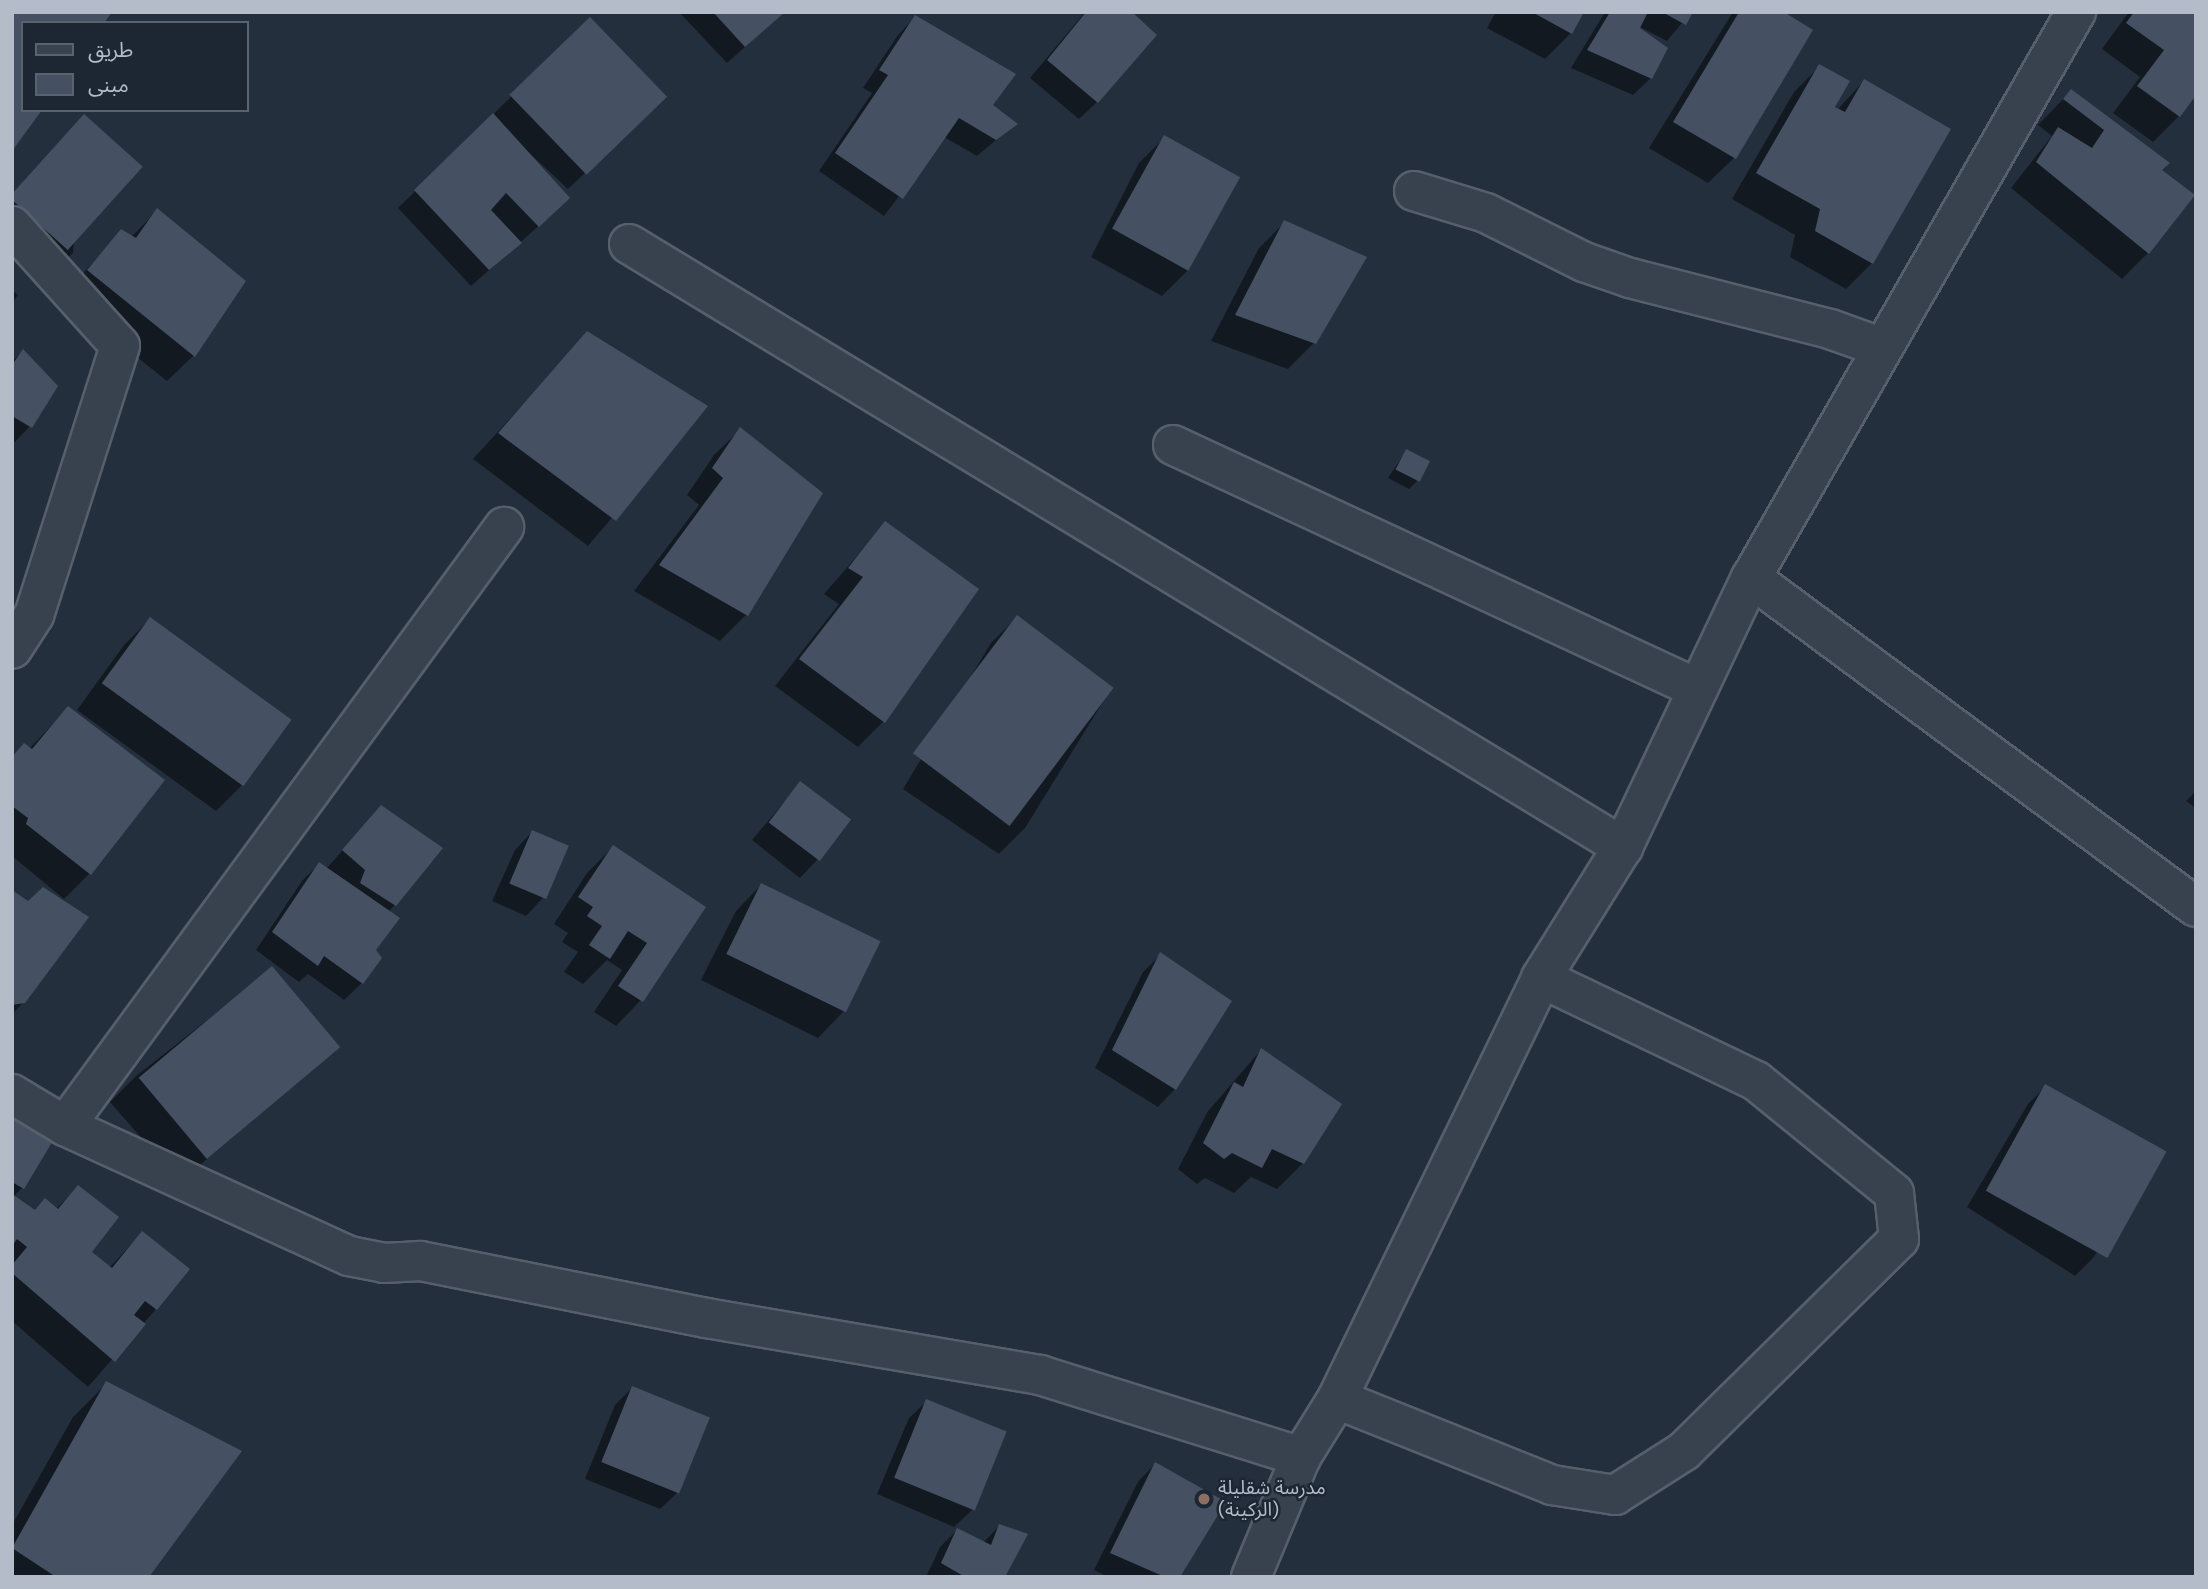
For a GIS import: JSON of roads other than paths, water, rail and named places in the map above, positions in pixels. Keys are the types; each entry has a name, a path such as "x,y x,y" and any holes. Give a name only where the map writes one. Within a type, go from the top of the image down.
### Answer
{"street":[{"path":"1251,1577 1301,1457 1337,1399 1541,978 1623,847 1751,578 2076,12"},
{"path":"1414,191 1486,213 1584,262 1630,278 1830,329 1883,348"},
{"path":"12,226 120,346 34,615 12,649"},
{"path":"629,244 1623,847"},
{"path":"1173,445 1698,689"},
{"path":"65,1126 504,527"},
{"path":"1751,578 2196,907"},
{"path":"1337,1399 1552,1485 1615,1495 1684,1451 1899,1239 1894,1193 1756,1081 1541,978"},
{"path":"12,1094 65,1126 349,1256 384,1262 421,1261 706,1318 1040,1375 1301,1457"}],"place":[{"name":"مدرسة شقليلة (الركينة)","path":"1204,1499"}]}
